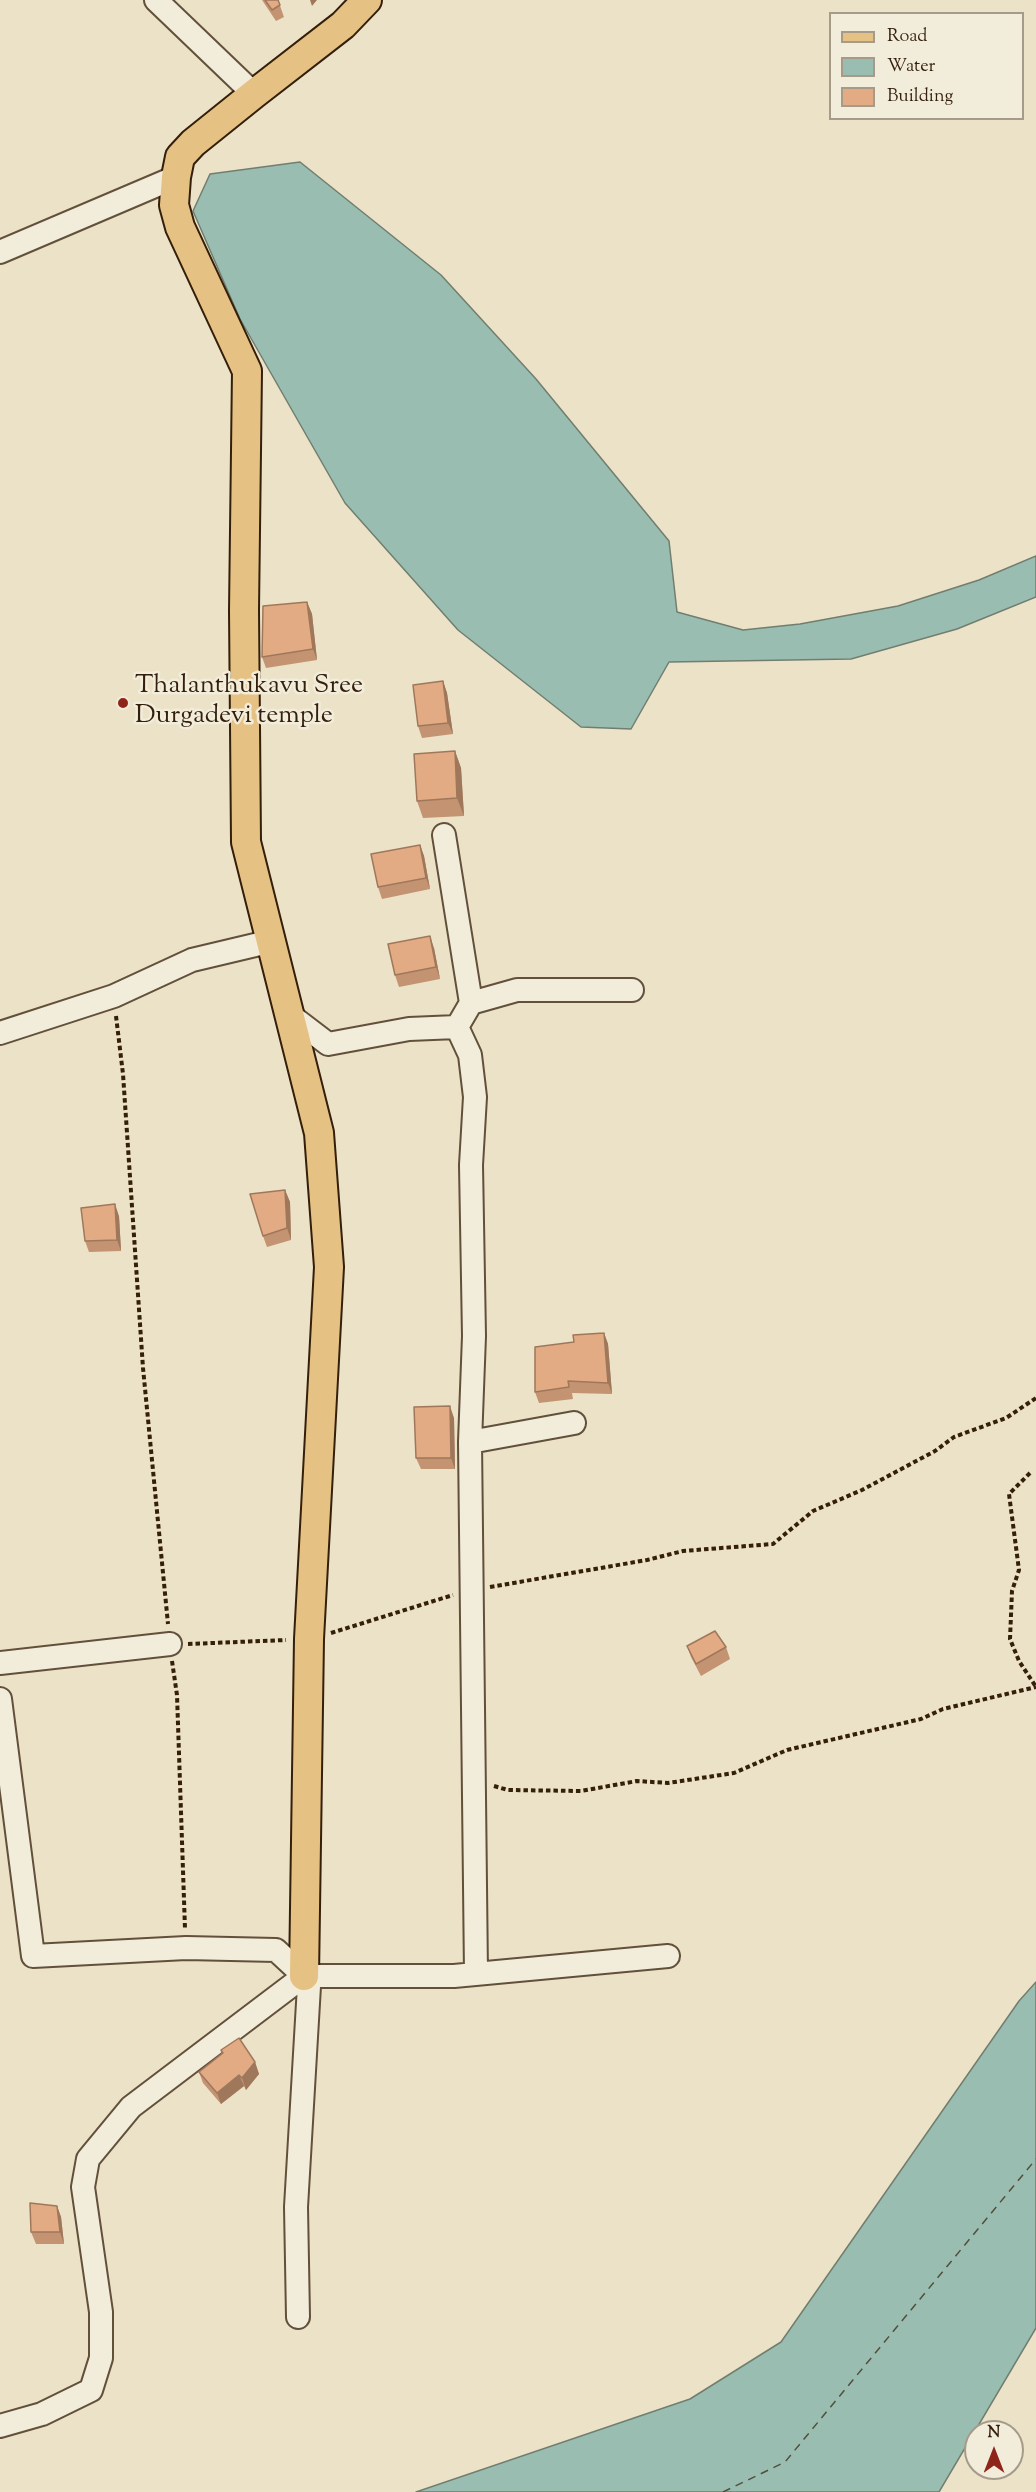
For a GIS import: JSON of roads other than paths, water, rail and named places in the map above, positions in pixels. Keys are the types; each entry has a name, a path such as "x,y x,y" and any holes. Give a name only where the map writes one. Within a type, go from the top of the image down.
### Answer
{"main road":[{"path":"304,1976 309,1639 329,1267 319,1133 246,842 244,610 247,371 180,227 174,205 180,157 193,143 343,25 367,0"}],"street":[{"path":"156,0 254,94"},
{"path":"0,252 176,177"},
{"path":"444,835 471,1003 457,1027"},
{"path":"0,1033 114,996 192,960 272,941"},
{"path":"471,1003 517,990 632,990"},
{"path":"290,1015 328,1044 409,1029 457,1027"},
{"path":"457,1027 470,1055 475,1097 471,1165 474,1336 470,1442 476,1974"},
{"path":"470,1442 574,1424"},
{"path":"0,1662 170,1644"},
{"path":"0,1699 33,1956 186,1948 276,1950 304,1976 309,1986 296,2207 298,2317"},
{"path":"0,2426 42,2414 91,2390 101,2358 101,2346 100,2312 83,2187 88,2159 131,2107 304,1976 476,1974 668,1956"}],"water":[{"path":"300,162 441,275 536,379 669,541 677,612 743,630 800,624 898,606 979,580 1036,556 1036,597 957,629 851,659 669,662 631,729 581,727 458,630 345,503 240,319 193,211 210,174"},
{"path":"1036,1982 1036,2328 982,2420 964,2420 964,2450 939,2492 416,2492 690,2399 781,2342 1019,2001"}],"place":[{"name":"Thalanthukavu Sree Durgadevi temple","path":"123,703"}]}
